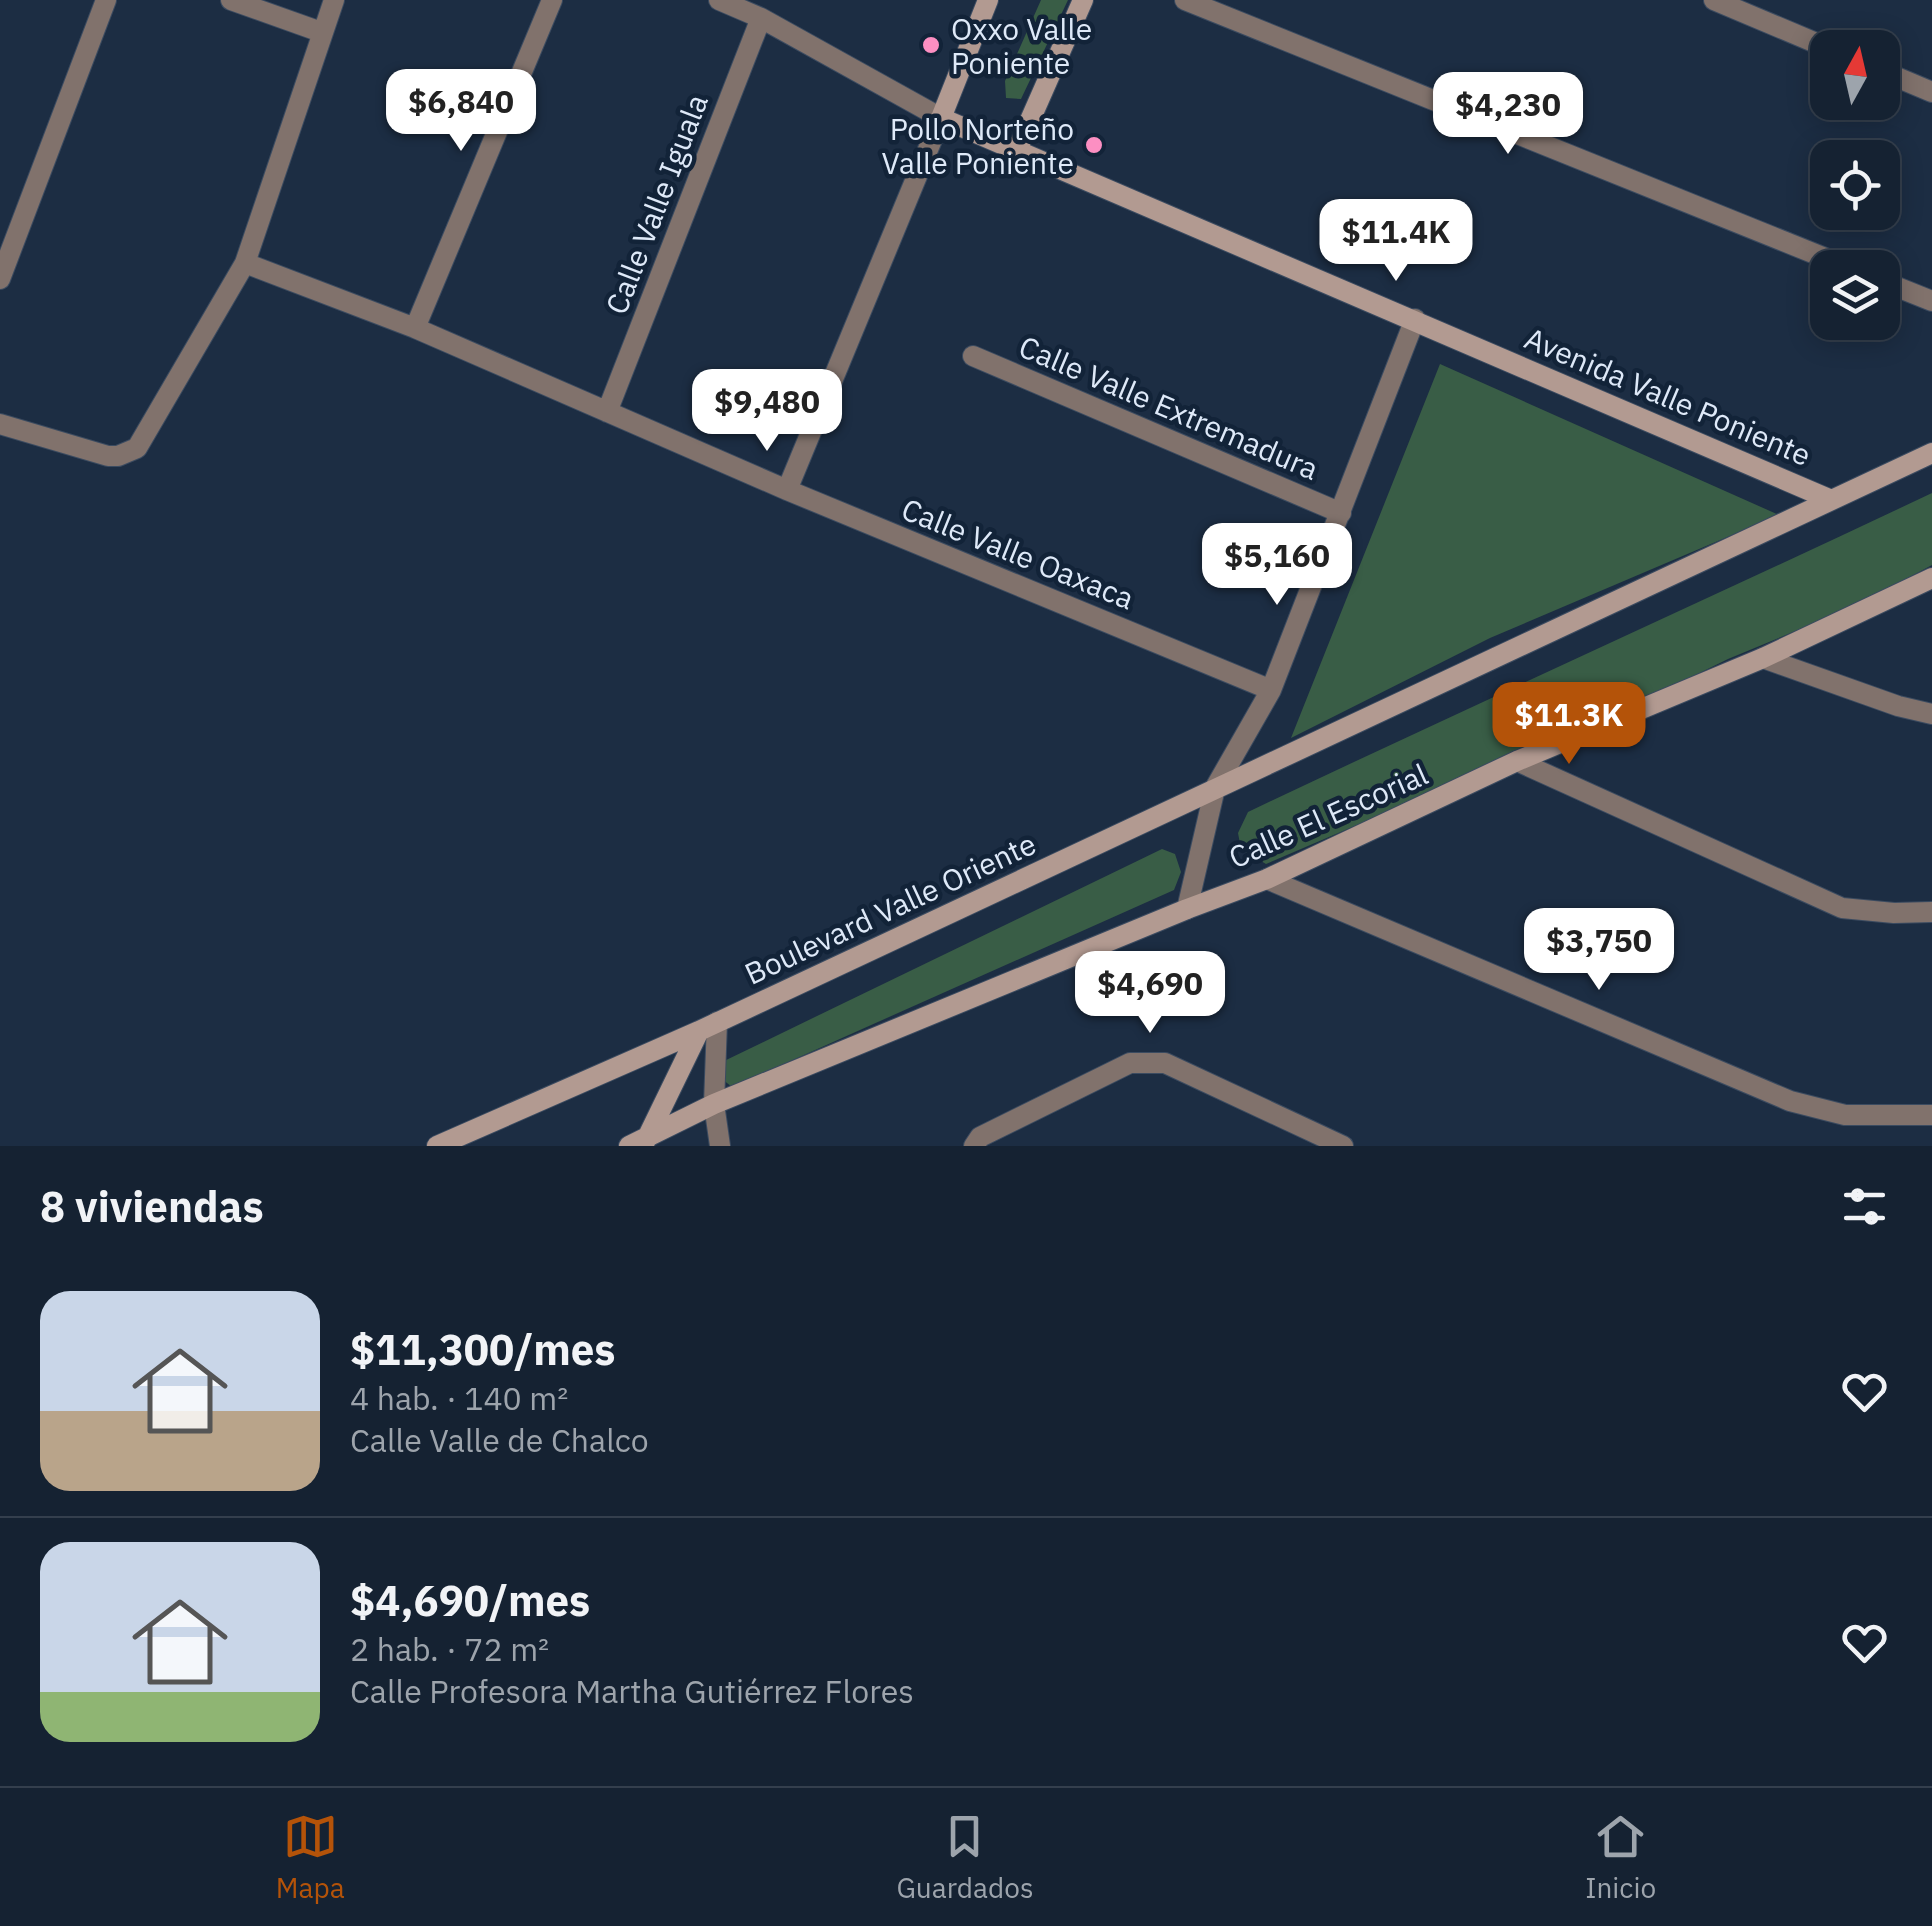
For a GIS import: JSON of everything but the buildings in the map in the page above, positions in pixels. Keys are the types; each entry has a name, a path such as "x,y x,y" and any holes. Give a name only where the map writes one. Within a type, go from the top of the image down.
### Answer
{"street":[{"path":"0,278 106,0"},
{"path":"230,0 320,32"},
{"path":"0,424 108,456 138,448 244,263 334,0"},
{"path":"415,328 552,0"},
{"name":"Avenida Valle Poniente","path":"719,0 761,18 942,118 1016,152 1829,498"},
{"path":"787,490 988,0"},
{"path":"1016,152 1083,0"},
{"path":"1184,0 1810,252"},
{"path":"1714,0 1810,40"},
{"name":"Calle Valle Iguala","path":"607,412 761,18"},
{"path":"1900,79 1932,92"},
{"name":"Calle Valle Oaxaca","path":"244,263 415,328 787,490 1271,690"},
{"path":"1900,288 1932,300"},
{"path":"640,1143 714,1104 1187,909 1215,788 1271,690 1415,319"},
{"name":"Calle Valle Extremadura","path":"973,356 1342,513"},
{"path":"1215,788 1932,453"},
{"name":"Calle El Escorial","path":"1187,909 1267,879 1517,761 1763,658 1932,578"},
{"path":"1763,658 1898,706 1932,714"},
{"path":"1517,761 1842,908 1932,912"},
{"name":"Boulevard Valle Oriente","path":"437,1146 708,1026 1215,788"},
{"path":"1267,879 1790,1101 1845,1115 1932,1116"},
{"path":"708,1026 720,1146"},
{"path":"640,1143 708,1026"},
{"path":"974,1146 980,1137 1130,1063 1148,1061 1166,1063 1343,1146"}],"green space":[{"path":"1041,0 1068,0 1021,99 1006,98 1005,81"},
{"path":"1440,364 1779,515 1490,638 1291,738"},
{"path":"1932,493 1932,565 1858,605 1266,864 1241,849 1238,833 1248,812"},
{"path":"1162,849 1175,854 1181,872 1174,890 732,1087 722,1079 722,1062"}],"place":[{"name":"Oxxo Valle Poniente","path":"931,45"},
{"name":"Pollo Norteño Valle Poniente","path":"1094,145"}]}
